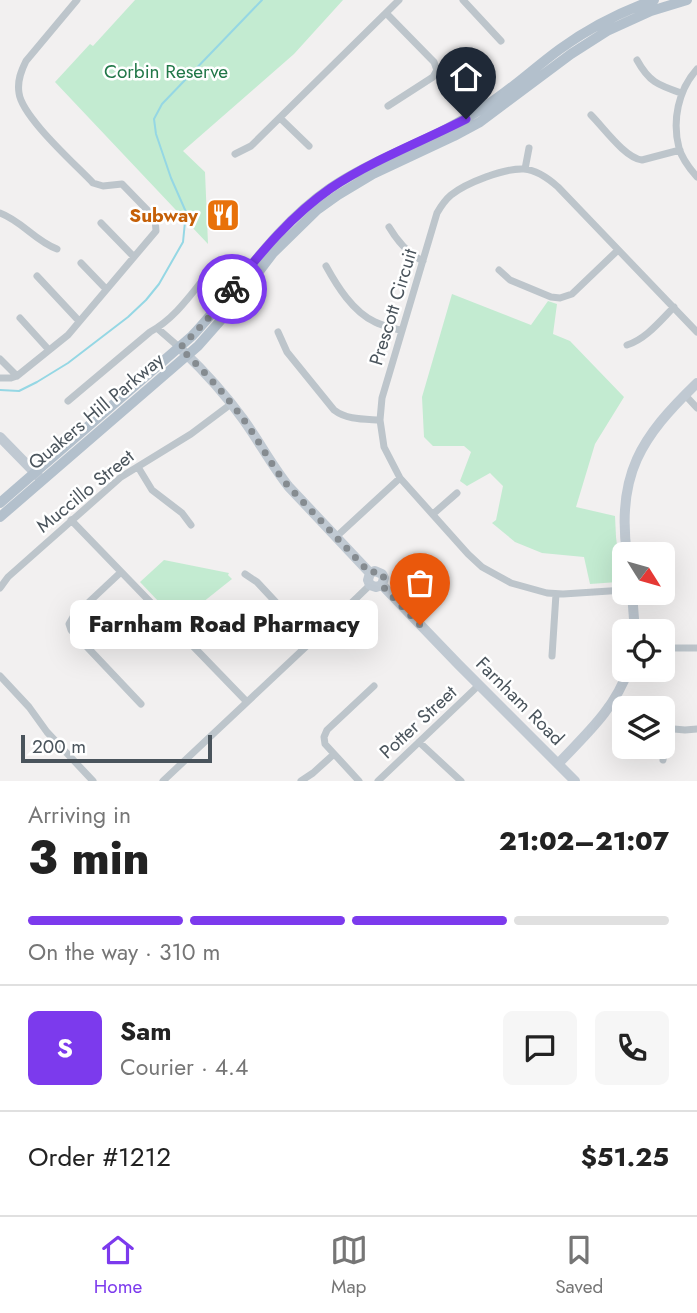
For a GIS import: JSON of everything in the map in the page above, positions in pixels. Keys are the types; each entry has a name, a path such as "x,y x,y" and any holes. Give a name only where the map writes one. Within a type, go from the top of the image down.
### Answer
{"main road":[{"name":"Quakers Hill Parkway","path":"184,352 254,261 320,196 356,172 466,119 578,37 628,9 654,0"},
{"name":"Quakers Hill Parkway","path":"0,503 38,476 222,319 273,253 309,218 338,195 373,174 480,122 571,54 607,31 651,11 687,0"},
{"name":"Quakers Hill Parkway","path":"0,517 38,476"}],"street":[{"path":"0,377 17,376 68,335 156,231 155,218 122,184 103,186 93,183 31,118 21,103 19,78 26,61 77,0"},
{"path":"234,154 251,146 399,0"},
{"path":"463,0 501,41"},
{"path":"386,13 436,67 433,77 388,106"},
{"path":"637,60 652,81 681,93"},
{"path":"697,69 681,93 677,113 680,150 697,177"},
{"path":"592,115 635,159 642,160 680,150"},
{"path":"280,118 309,146"},
{"path":"529,148 525,169 552,182 697,332"},
{"name":"Prescott Circuit","path":"525,169 490,175 457,191 448,197 437,213 382,398 380,420 384,447 400,478 482,567 520,586 556,594 612,591"},
{"path":"0,213 17,221 45,244 57,249"},
{"path":"101,223 134,257"},
{"path":"389,227 409,253 423,261"},
{"path":"499,270 510,280 551,297 564,298 572,294 618,250"},
{"path":"81,263 106,289"},
{"path":"326,266 344,294 366,316 378,324 402,331"},
{"path":"37,276 79,321"},
{"path":"68,401 178,310 202,281"},
{"path":"627,345 639,340 674,307"},
{"path":"20,318 49,350"},
{"path":"159,326 245,421 278,474 370,573"},
{"path":"278,332 287,352 334,410 348,417 380,420"},
{"path":"0,359 17,376"},
{"path":"626,542 624,508 627,488 640,451 650,433 668,411 697,383"},
{"path":"685,395 697,408"},
{"name":"Muccillo Street","path":"0,588 8,577 121,477 191,434 231,404"},
{"path":"0,437 38,476"},
{"path":"138,467 152,489 182,513 191,525"},
{"path":"336,537 400,478"},
{"path":"433,514 457,493"},
{"path":"71,520 247,702"},
{"path":"378,571 382,574 382,585 376,587 370,584 370,573 378,571"},
{"path":"121,572 73,617 69,624 71,630 141,704"},
{"path":"245,574 257,582 313,641"},
{"path":"163,781 370,584"},
{"name":"Farnham Road","path":"382,585 575,781"},
{"path":"552,656 556,594"},
{"path":"675,648 697,648"},
{"path":"0,676 93,781"},
{"path":"558,764 611,706 623,682"},
{"name":"Potter Street","path":"378,781 479,685"},
{"path":"359,781 325,744 324,737 327,730 374,686"},
{"path":"675,728 697,729"},
{"path":"419,742 461,781"},
{"path":"301,781 313,774 334,754"}],"green space":[{"name":"Corbin Reserve","path":"135,0 343,0 294,54 183,151 205,172 208,244 55,82"},
{"path":"452,294 531,325 548,301 557,304 553,334 570,341 624,397 595,444 576,507 615,516 617,542 612,542 612,582 590,584 584,557 542,553 515,542 492,523 496,520 503,486 490,473 467,486 460,481 471,452 464,446 433,446 424,437 422,397"},
{"path":"164,560 229,573 232,579 178,622 140,582"}],"waterway":[{"path":"0,390 19,391 68,363 128,317 159,284 183,242 186,212 171,178 156,134 154,119 162,104 262,0"}],"way so far":[{"path":"232,289 180,348 215,384 245,421 265,455 289,487 370,573 378,571 382,574 382,585 420,625"}],"place":[{"name":"Subway","path":"223,215"},
{"name":"Farnham Road Pharmacy","path":"420,625"}],"route":[{"path":"232,289 276,237 330,188 381,159 466,119"}]}
